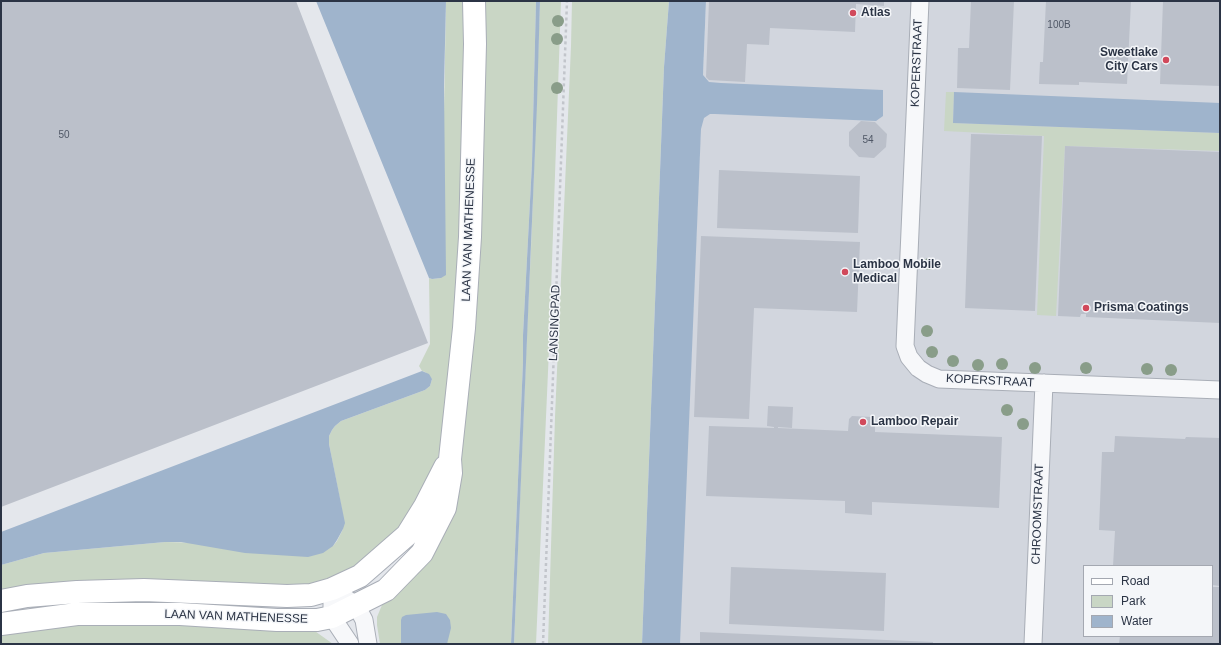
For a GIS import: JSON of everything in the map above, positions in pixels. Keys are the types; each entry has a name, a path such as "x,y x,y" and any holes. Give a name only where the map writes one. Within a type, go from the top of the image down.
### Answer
{"street":[{"name":"LAAN VAN MATHENESSE","path":"1,624 77,614 180,614 277,620 317,620 332,617 386,590 422,553 445,508 451,473 450,459 464,328 470,238 475,44 474,1"},
{"name":"KOPERSTRAAT","path":"920,1 905,346 910,357 918,368 939,379 1220,390"},
{"name":"CHROOMSTRAAT","path":"1033,644 1044,383"},
{"name":"LAAN VAN MATHENESSE","path":"1,601 27,596 122,590 287,596 311,595 332,589 360,576 406,535 426,506 450,459"},
{"path":"332,589 356,605 364,620 368,644"},
{"path":"332,589 332,617 350,644"}],"path":[{"name":"LANSINGPAD","path":"543,644 567,1"}],"shaded area":[{"path":"706,1 1220,1 1220,644 679,644"}],"green space":[{"path":"446,1 464,1 462,212 455,336 437,465 428,493 377,556 311,589 1,597 1,565 44,553 165,542 333,546 337,541 343,529 342,510 329,444 329,436 332,430 341,421 425,390 430,386 432,379 422,371 419,366 430,344 429,278 441,278"},
{"path":"484,1 536,1 532,163 523,335 511,644 380,644 377,617 382,605 390,594 460,451 473,351"},
{"path":"540,1 561,1 549,349 536,644 514,644 531,249"},
{"path":"572,1 669,1 664,67 642,644 548,644 555,417"},
{"path":"946,92 954,92 953,123 1220,133 1220,151 1065,146 1056,316 1037,315 1044,136 944,131"},
{"path":"127,619 312,629 333,644 1,644 1,633"}],"water":[{"path":"316,1 446,1 444,86 446,275 441,278 429,278"},
{"path":"536,1 540,1 537,104 514,644 511,644 523,335 532,163"},
{"path":"669,1 706,1 703,75 709,82 883,90 883,116 876,121 715,114 710,114 704,118 701,129 680,644 642,644 664,67"},
{"path":"954,92 1220,103 1220,133 953,123"},
{"path":"422,371 429,374 432,379 430,386 425,390 341,421 332,430 329,436 329,444 345,523 333,546 323,553 308,557 245,553 181,542 165,542 44,553 1,565 1,532"},
{"path":"437,612 446,614 450,620 451,628 447,644 401,644 402,617 406,615"}],"building":[{"path":"1,1 296,1 428,343 1,507"},
{"path":"709,1 884,1 884,6 856,4 855,32 770,28 769,45 747,44 745,82 709,80 706,77"},
{"path":"971,1 1014,1 1010,90 957,88 958,48 969,48"},
{"path":"1046,1 1131,1 1127,84 1079,82 1079,85 1039,84 1040,62 1043,62"},
{"path":"1163,1 1220,1 1220,86 1160,84"},
{"path":"861,121 875,122 887,134 886,147 874,158 859,157 849,146 849,132"},
{"path":"971,134 1042,136 1035,311 965,308"},
{"path":"1065,146 1220,152 1220,323 1086,317 1086,314 1081,314 1080,317 1058,316"},
{"path":"719,170 860,176 858,233 717,228"},
{"path":"701,236 860,242 857,312 754,308 749,419 694,417"},
{"path":"768,406 793,407 792,428 778,428 848,431 849,419 852,416 872,417 875,421 875,432 1002,437 999,508 872,502 872,515 845,513 845,501 706,496 709,426 774,428 767,426"},
{"path":"1115,436 1185,439 1186,437 1220,438 1220,586 1213,585 1213,565 1113,565 1115,531 1099,530 1102,452 1114,452"},
{"path":"731,567 886,573 884,631 729,624"},
{"path":"1213,587 1220,587 1220,644 1119,644 1120,637 1213,637"},
{"path":"700,632 933,642 933,644 700,644"}],"place":[{"name":"Atlas","path":"853,13"},
{"name":"Sweetlake City Cars","path":"1166,60"},
{"name":"Lamboo Mobile Medical","path":"845,272"},
{"name":"Prisma Coatings","path":"1086,308"},
{"name":"Lamboo Repair","path":"863,422"}]}
